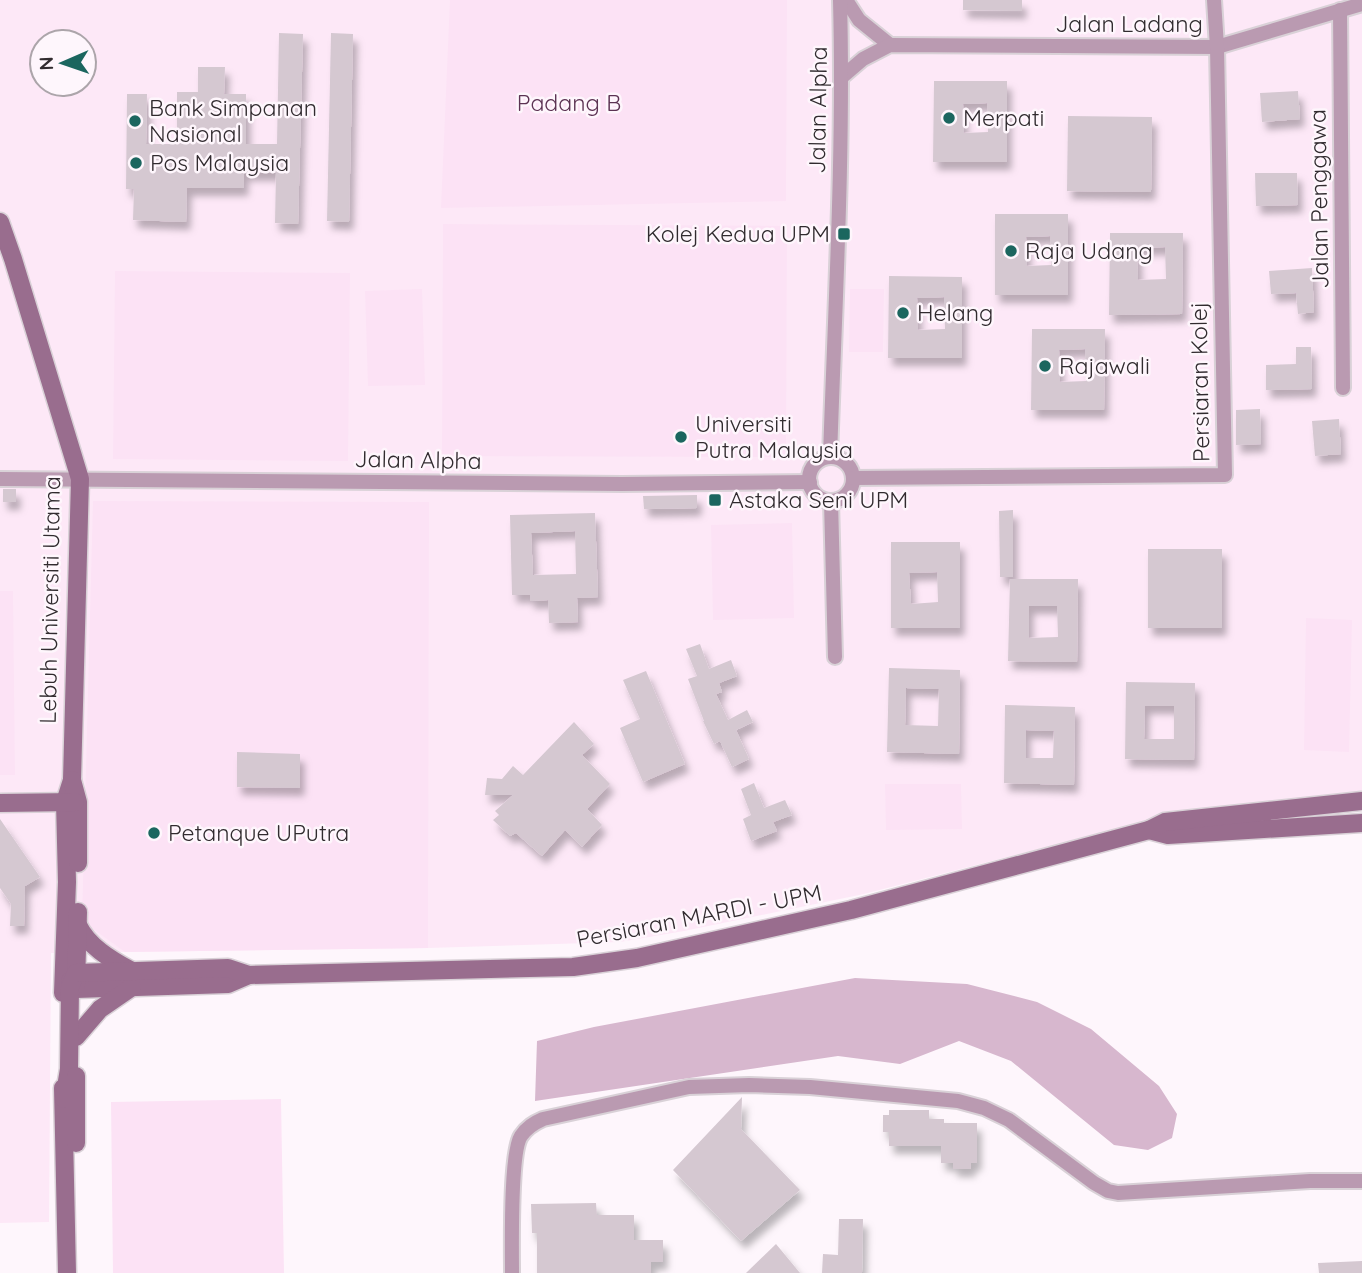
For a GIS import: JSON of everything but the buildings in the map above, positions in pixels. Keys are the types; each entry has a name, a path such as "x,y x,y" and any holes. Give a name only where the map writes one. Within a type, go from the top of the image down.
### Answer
{"street":[{"name":"Jalan Alpha","path":"830,457 841,163 840,0"},
{"path":"846,0 859,20 890,45"},
{"name":"Persiaran Kolej","path":"853,478 1225,475 1214,0"},
{"name":"Jalan Ladang","path":"842,77 863,59 890,45 1217,47 1362,4"},
{"name":"Jalan Penggawa","path":"1340,10 1343,388"},
{"name":"Lebuh Universiti Utama","path":"0,222 80,479 72,780 78,925 74,982 76,1149 67,1245"},
{"path":"830,457 836,457 848,465 853,478 849,492 831,501 816,495 810,482 810,475 816,463 830,457"},
{"name":"Jalan Alpha","path":"0,479 622,484 810,482"},
{"path":"831,501 835,656"},
{"name":"Persiaran MARDI - UPM","path":"74,982 132,979 228,968 249,975 573,967 637,958 851,910 1149,831 1165,822 1362,801"},
{"path":"0,803 72,802"},
{"name":"Lebuh Universiti Utama","path":"66,1273 63,982 72,802"},
{"name":"Persiaran MARDI - UPM","path":"1149,831 1168,835 1362,823"},
{"path":"64,1100 69,1069 74,982 67,882"},
{"path":"76,1037 100,1009 132,979 82,933 78,925"},
{"path":"512,1273 515,1157 520,1138 530,1125 543,1119 689,1087 810,1087 958,1101 984,1108 1009,1120 1094,1183 1118,1193 1310,1181 1362,1181"}],"shaded area":[{"name":"Universiti Putra Malaysia","path":"0,0 1362,0 1362,791 1190,810 864,894 620,942 428,948 51,953 49,1222 0,1223"},
{"path":"855,978 967,984 1037,1002 1091,1029 1159,1086 1177,1114 1172,1138 1148,1150 1114,1145 1011,1061 959,1041 900,1064 838,1056 535,1101 537,1041 594,1027"}],"green space":[{"name":"Padang B","path":"450,0 787,0 786,201 441,208"},
{"path":"443,224 787,226 786,457 442,456"},
{"path":"115,271 350,273 348,461 113,459"},
{"path":"422,289 425,385 368,386 365,291"},
{"path":"850,289 884,289 883,352 849,352"},
{"path":"93,501 429,502 428,948 125,952 82,921"},
{"path":"792,523 794,618 713,620 711,525"},
{"path":"0,591 13,591 15,775 0,775"},
{"path":"1306,618 1352,620 1349,752 1304,750"},
{"path":"885,784 961,784 962,829 886,830"},
{"path":"281,1099 284,1273 113,1273 111,1102"}],"place":[{"name":"Merpati","path":"949,118"},
{"name":"Bank Simpanan Nasional","path":"135,121"},
{"name":"Pos Malaysia","path":"136,163"},
{"name":"Kolej Kedua UPM","path":"844,234"},
{"name":"Raja Udang","path":"1011,251"},
{"name":"Helang","path":"903,313"},
{"name":"Rajawali","path":"1045,366"},
{"name":"Universiti Putra Malaysia","path":"681,437"},
{"name":"Astaka Seni UPM","path":"715,500"},
{"name":"Petanque UPutra","path":"154,833"}]}
